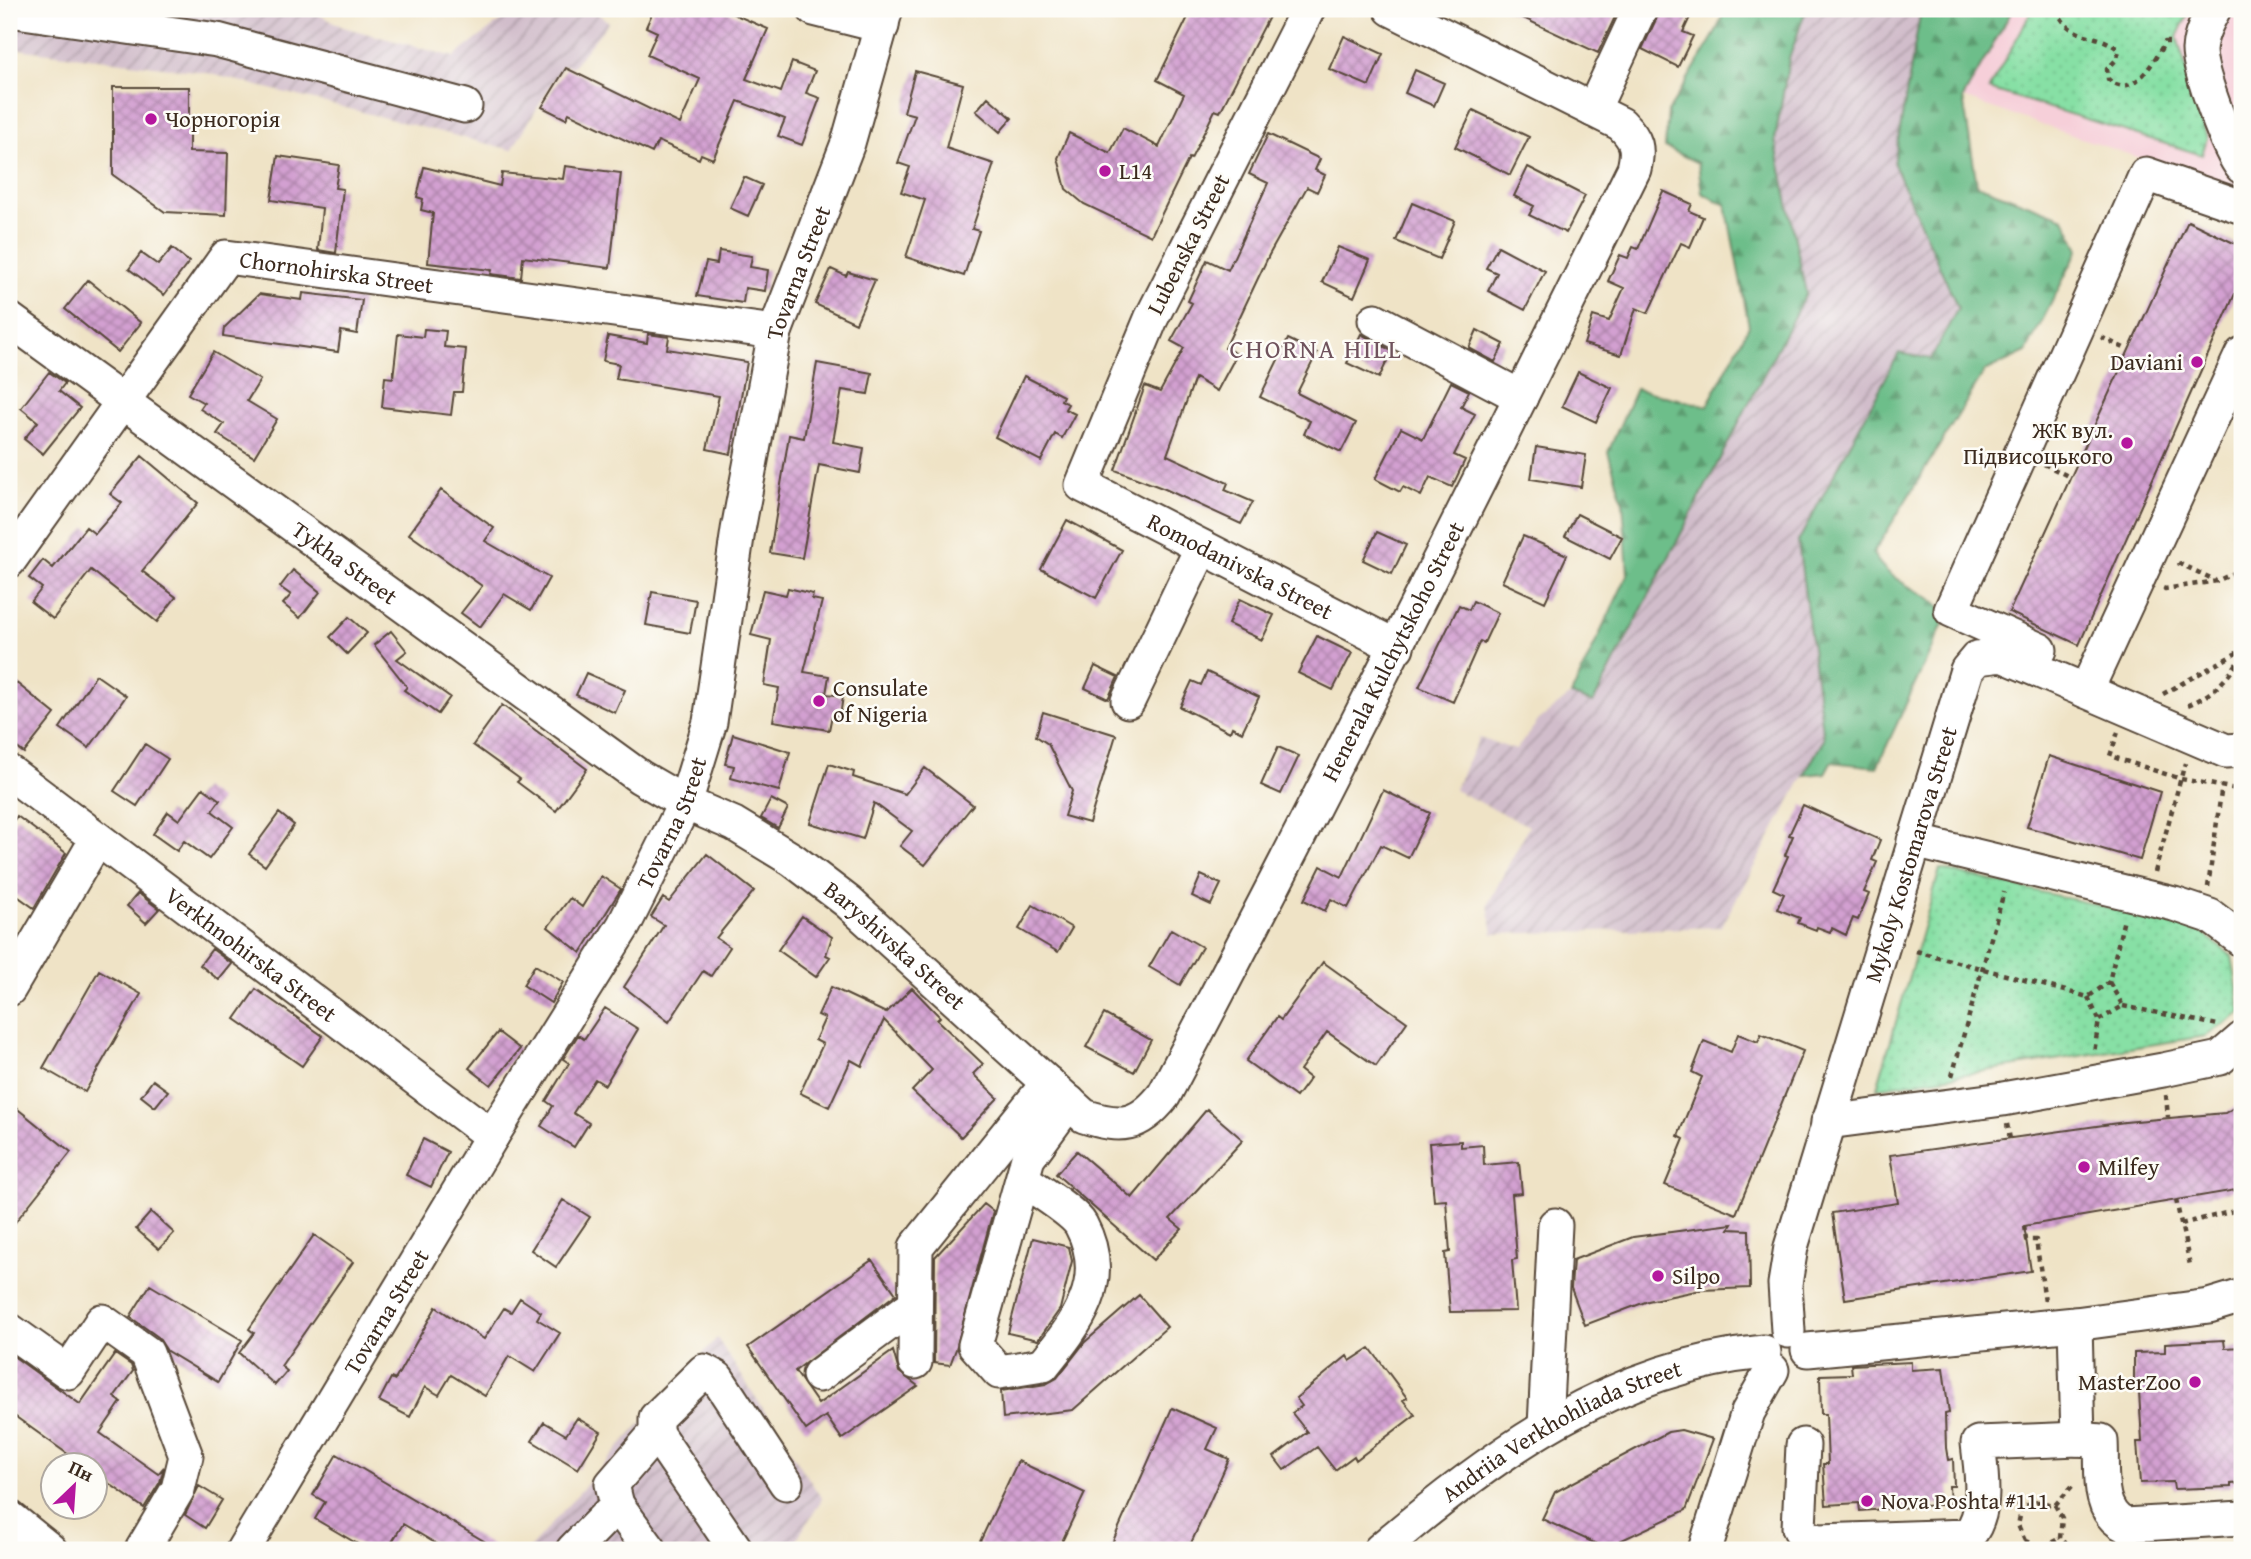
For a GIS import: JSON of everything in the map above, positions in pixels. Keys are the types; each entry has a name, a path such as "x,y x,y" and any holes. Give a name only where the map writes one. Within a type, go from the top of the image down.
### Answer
{"street":[{"path":"814,9 884,17"},
{"name":"Lubenska Street","path":"1082,485 1151,319 1308,9"},
{"path":"1391,9 1607,117 1640,9"},
{"path":"2214,9 2199,51 2225,139 2242,167"},
{"path":"9,10 217,40 466,106"},
{"name":"Tovarna Street","path":"243,1550 492,1136 624,925 685,803 710,722 738,530 775,332 848,143 884,17"},
{"name":"Henerala Kulchytskoho Street","path":"1067,1100 1111,1125 1130,1123 1151,1112 1164,1095 1397,647 1634,169 1638,152 1636,139 1607,117"},
{"path":"2242,207 2146,174 1951,610 2090,683 2242,354"},
{"name":"Chornohirska Street","path":"9,561 121,400 226,257 775,332"},
{"name":"Tykha Street","path":"9,319 640,777 685,803"},
{"path":"1375,320 1521,397"},
{"name":"Romodanivska Street","path":"1082,485 1397,647"},
{"path":"1128,701 1202,547"},
{"name":"Mykoly Kostomarova Street","path":"1783,1351 1785,1284 1791,1247 1967,670 1977,658 2002,654 2090,683 2139,703 2193,737 2234,751"},
{"name":"Verkhnohirska Street","path":"9,772 492,1136"},
{"name":"Baryshivska Street","path":"685,803 734,824 793,860 837,894 1067,1100"},
{"path":"9,989 97,839"},
{"path":"1914,841 2210,916 2242,940"},
{"path":"1828,1122 2003,1099 2220,1058 2232,1032"},
{"path":"1022,1179 1081,1224 1094,1270 1080,1320 1043,1365 999,1373 975,1345 1022,1179 1028,1158 1067,1100"},
{"path":"915,1362 916,1247 1067,1100"},
{"path":"1545,1426 1555,1226"},
{"name":"Andriia Verkhohliada Street","path":"1380,1550 1443,1496 1545,1426 1618,1388 1700,1361 2061,1325 2209,1306 2242,1296"},
{"path":"819,1375 915,1304"},
{"path":"9,1329 68,1372 102,1321 147,1353 186,1456 178,1489 142,1550"},
{"path":"2061,1325 2105,1505 2113,1519 2125,1525 2242,1518"},
{"path":"1705,1550 1748,1412 1783,1351"},
{"path":"736,1550 656,1433 656,1418 704,1371 718,1378 786,1483"},
{"path":"650,1550 617,1505 612,1484 656,1433"},
{"path":"1803,1445 1798,1528 1805,1538 1819,1541 1968,1536 1977,1526 1980,1513 1978,1443 2090,1446"},
{"path":"573,1550 617,1505"},
{"path":"9,1517 50,1550"}],"path":[{"path":"2056,9 2063,24 2079,34 2109,42 2119,50 2117,59 2107,69 2108,79 2117,87 2128,87 2138,81 2165,42 2201,42"},
{"path":"2173,571 2183,551"},
{"path":"2178,562 2217,581"},
{"path":"2169,580 2165,589 2217,581 2242,569"},
{"path":"2234,573 2242,587"},
{"path":"2242,653 2139,703 2110,756 2181,779 2242,790"},
{"path":"2178,705 2205,698 2228,679 2242,653"},
{"path":"2164,880 2153,877 2193,737"},
{"path":"2207,893 2221,787 2234,751"},
{"path":"1952,1076 2006,884"},
{"path":"2088,997 2109,982 2130,894"},
{"path":"1916,951 2088,997 2099,1020 2094,1053"},
{"path":"2109,982 2123,1006"},
{"path":"2099,1020 2123,1006 2232,1032"},
{"path":"2176,1200 2190,1265"},
{"path":"2181,1224 2242,1209"},
{"path":"2024,1226 2026,1240 2036,1240 2061,1325"},
{"path":"2055,1505 2090,1446"},
{"path":"1981,1475 2022,1507"},
{"path":"2022,1507 2038,1502 2055,1505"},
{"path":"2055,1505 2062,1518 2060,1538"},
{"path":"2022,1507 2018,1525 2025,1541 2043,1547 2060,1538"},
{"path":"2060,1538 2074,1550"},
{"path":"2019,1550 2025,1541"}],"shaded area":[{"path":"9,9 308,9 343,27 454,57 516,9 601,9 598,14 609,22 572,67 563,65 512,150 203,72 9,48"},
{"path":"1806,9 1921,9 1894,164 1959,308 1931,359 1798,542 1824,739 1721,927 1493,934 1488,904 1529,826 1454,790 1479,738 1516,750 1539,720 1571,695 1592,703 1806,294 1775,140 1789,59"},
{"path":"2013,9 2242,9 2242,193 1963,98"},
{"path":"717,1338 822,1499 790,1550 528,1550"}],"green space":[{"path":"1725,9 1806,9 1789,59 1775,140 1806,293 1593,703 1571,695 1628,574 1623,502 1608,452 1636,389 1707,406 1749,326 1726,205 1702,193 1698,163 1665,147 1668,112 1716,32"},
{"path":"1921,9 2013,9 1963,98 1977,185 2064,218 2079,249 2026,352 1985,371 1873,554 1891,575 1930,599 1947,615 1877,767 1831,762 1825,773 1804,775 1824,739 1798,542 1899,353 1931,359 1958,308 1894,164"},
{"path":"2033,9 2190,9 2177,37 2207,138 2202,155 1989,89"},
{"path":"1940,869 2163,920 2201,932 2232,956 2241,1013 2206,1036 1877,1088"}],"building":[{"path":"654,9 722,9 768,29 746,79 781,92 792,62 815,71 806,93 820,98 802,145 778,136 785,119 738,101 713,159 701,154 699,159 658,141 652,153 569,113 566,119 542,107 566,68 680,124 700,79 647,55 657,32 646,27"},
{"path":"1192,9 1273,9 1220,112 1215,110 1191,159 1189,158 1151,236 1084,204 1066,189 1058,158 1069,133 1110,153 1123,128 1159,147 1184,94 1157,80"},
{"path":"1504,9 1597,9 1615,17 1598,53"},
{"path":"1661,9 1677,9 1691,15 1683,32 1693,36 1678,67 1642,49"},
{"path":"1344,36 1383,54 1369,86 1329,69"},
{"path":"1415,70 1444,83 1434,106 1405,93"},
{"path":"915,71 963,84 946,148 994,164 972,229 979,231 964,276 906,257 925,200 901,192 910,167 898,163 915,115 904,112"},
{"name":"Чорногорія","path":"113,87 189,87 189,152 228,153 226,215 165,212 113,175"},
{"path":"988,97 1012,118 1000,132 976,111"},
{"path":"1473,110 1529,137 1510,175 1455,147"},
{"path":"1268,134 1320,159 1315,170 1325,175 1317,192 1307,187 1269,255 1225,348 1237,354 1217,391 1195,378 1167,455 1228,483 1225,490 1253,502 1241,524 1165,489 1115,470 1145,386 1160,392 1184,348 1171,341 1192,303 1188,301 1207,260 1228,270 1268,183 1249,174"},
{"path":"278,156 339,165 335,188 343,189 336,253 318,250 322,208 271,200"},
{"path":"565,166 621,173 610,268 523,257 521,278 491,274 492,270 428,263 433,213 421,210 423,199 417,197 424,167 500,186 502,173 563,179"},
{"path":"1528,167 1585,196 1566,233 1529,215 1534,206 1514,196"},
{"path":"744,177 762,185 748,216 730,208"},
{"path":"1663,191 1692,204 1689,211 1703,217 1690,247 1681,243 1648,313 1636,308 1621,355 1584,344 1593,316 1609,321 1624,288 1608,281 1620,255 1628,258 1633,247 1638,249"},
{"path":"1412,203 1455,221 1439,259 1396,241"},
{"name":"ЖК вул. Підвисоцького","path":"2188,221 2242,247 2242,278 2079,645 2009,612"},
{"path":"1498,246 1545,271 1525,310 1488,291 1497,273 1486,268"},
{"path":"1338,247 1370,260 1354,297 1322,282"},
{"path":"172,248 189,262 164,295 129,269 141,253 158,265"},
{"path":"719,251 752,256 750,267 768,270 765,291 745,288 743,303 697,296 706,262 717,264"},
{"path":"831,269 846,276 848,272 875,280 856,323 815,304"},
{"path":"88,280 141,323 118,352 65,309"},
{"path":"303,293 362,300 357,334 341,331 338,352 223,336 224,328 259,294 302,300"},
{"path":"424,329 446,331 444,347 466,349 462,392 454,392 451,415 382,407 385,377 393,378 398,334 423,337"},
{"path":"1477,330 1504,344 1495,362 1469,348"},
{"path":"648,334 669,337 667,349 747,362 731,454 707,449 719,396 616,379 619,364 603,361 608,336 647,343"},
{"path":"1361,334 1392,351 1379,378 1347,363"},
{"path":"1288,339 1317,353 1297,393 1356,423 1341,452 1304,434 1310,421 1260,397"},
{"path":"213,352 260,380 247,401 277,419 254,457 217,434 224,424 200,409 204,403 188,394"},
{"path":"817,363 872,373 868,394 842,390 833,442 864,448 860,473 819,465 802,558 770,553 789,435 804,438"},
{"path":"49,372 65,383 59,391 80,408 43,454 24,439 38,422 21,408"},
{"path":"1578,372 1612,388 1596,422 1562,406"},
{"path":"1024,376 1063,396 1061,400 1068,404 1065,409 1075,414 1062,438 1055,434 1041,461 995,437"},
{"path":"1451,382 1469,391 1461,407 1475,414 1454,455 1465,460 1452,487 1430,477 1421,496 1403,487 1400,492 1375,479 1401,428 1423,439"},
{"path":"1536,447 1586,455 1581,487 1531,479"},
{"path":"142,456 198,503 142,571 176,597 157,622 91,570 53,619 31,602 42,588 29,578 43,560 53,568 86,527 95,534 122,503 110,494"},
{"path":"441,490 494,528 485,541 549,578 531,610 504,594 480,627 461,613 482,586 409,534"},
{"path":"1577,514 1622,537 1610,559 1565,536"},
{"path":"1067,520 1122,550 1096,598 1041,569"},
{"path":"1377,532 1406,545 1392,574 1363,560"},
{"path":"1523,536 1567,555 1545,602 1502,582"},
{"path":"293,570 320,592 300,618 283,604 291,595 280,587"},
{"path":"788,588 813,594 812,599 822,601 804,672 829,676 826,694 843,696 840,717 832,715 829,730 773,721 779,688 764,685 771,640 751,635 763,590 786,595"},
{"path":"652,592 696,600 690,633 646,625"},
{"path":"1240,599 1274,615 1262,640 1228,624"},
{"path":"1473,601 1498,613 1484,643 1480,641 1453,702 1419,687 1459,605 1469,610"},
{"path":"349,617 367,633 347,654 330,637"},
{"path":"391,631 407,651 397,659 450,697 438,714 404,690 407,687 374,645"},
{"path":"1317,636 1352,653 1333,690 1298,673"},
{"path":"1095,666 1118,677 1108,699 1085,688"},
{"path":"1207,672 1259,697 1242,732 1232,727 1230,732 1180,707 1192,681 1201,685"},
{"path":"586,673 625,690 615,713 576,695"},
{"path":"96,675 126,696 89,748 60,728"},
{"path":"9,677 55,714 24,753 9,742"},
{"path":"502,705 587,769 556,811 517,782 520,779 473,745"},
{"path":"1043,712 1116,735 1089,823 1064,816 1072,791 1048,744 1036,736"},
{"path":"733,734 790,752 779,791 731,778 734,766 725,764"},
{"path":"145,744 168,759 137,806 114,791"},
{"path":"1278,747 1299,756 1281,794 1261,785"},
{"path":"2049,756 2160,792 2140,860 2027,827"},
{"path":"829,764 854,772 853,777 905,794 925,768 973,805 925,865 900,846 912,831 874,803 863,839 810,823"},
{"path":"203,788 220,800 212,811 233,827 209,859 184,841 177,851 153,834 168,812 179,820"},
{"path":"1383,790 1430,813 1408,858 1381,845 1348,908 1331,899 1325,911 1304,900 1321,866 1342,877"},
{"path":"771,799 788,808 778,828 761,818"},
{"path":"1803,805 1880,840 1872,860 1877,862 1864,892 1869,894 1858,920 1853,918 1846,935 1832,928 1830,932 1817,927 1816,930 1798,923 1800,918 1777,909 1784,894 1773,889 1788,856 1785,855 1793,836 1789,835"},
{"path":"279,813 294,825 265,866 249,854"},
{"path":"17,816 66,853 34,908 9,890 9,827"},
{"path":"707,854 754,891 716,938 730,947 711,976 703,971 669,1022 624,987 664,925 651,917 663,898 669,902"},
{"path":"1201,875 1221,884 1211,905 1192,896"},
{"path":"601,876 621,889 581,953 548,927 570,898 582,907"},
{"path":"138,893 159,909 146,923 127,906"},
{"path":"1033,905 1072,928 1058,952 1019,929"},
{"path":"802,916 832,937 826,955 830,957 816,977 778,950"},
{"path":"1171,929 1202,947 1180,985 1149,967"},
{"path":"212,949 232,964 219,980 200,965"},
{"path":"1323,962 1407,1022 1376,1066 1327,1032 1300,1070 1310,1078 1296,1097 1246,1061 1277,1017 1281,1020"},
{"path":"535,965 563,982 551,1003 523,985"},
{"path":"99,970 141,994 85,1092 43,1068"},
{"path":"831,987 886,1013 912,988 940,1017 937,1020 983,1064 973,1074 998,1098 961,1137 912,1091 932,1070 884,1020 862,1066 851,1060 829,1107 800,1093 823,1044 815,1040 825,1018 818,1015"},
{"path":"256,989 323,1036 302,1066 235,1019"},
{"path":"605,1008 638,1029 605,1085 595,1079 573,1113 589,1123 574,1147 541,1126 553,1106 546,1101 569,1063 563,1059 578,1035 584,1039"},
{"path":"1104,1014 1151,1040 1134,1072 1086,1047"},
{"path":"498,1032 520,1049 491,1085 469,1068"},
{"path":"1738,1034 1758,1042 1761,1034 1803,1051 1736,1214 1665,1185 1684,1139 1678,1136 1702,1077 1692,1072 1704,1041 1731,1052"},
{"path":"153,1080 168,1091 155,1107 141,1096"},
{"path":"9,1102 71,1152 9,1230"},
{"path":"2242,1103 2242,1189 2024,1226 2031,1271 1845,1299 1832,1213 1898,1203 1890,1155 2125,1122 2225,1113"},
{"path":"1207,1109 1243,1140 1170,1219 1182,1229 1153,1260 1056,1174 1077,1151 1132,1198"},
{"path":"423,1139 448,1152 431,1187 406,1175"},
{"path":"1461,1141 1461,1147 1483,1145 1484,1165 1519,1162 1522,1193 1512,1194 1517,1259 1512,1260 1516,1311 1450,1312 1445,1253 1450,1252 1446,1200 1434,1201 1429,1143"},
{"path":"563,1200 590,1217 556,1267 531,1250"},
{"path":"984,1204 993,1211 956,1349 950,1365 934,1363 935,1257"},
{"path":"151,1212 174,1233 159,1249 136,1229"},
{"name":"Silpo","path":"1732,1224 1729,1229 1749,1230 1750,1288 1701,1290 1648,1301 1585,1325 1571,1288 1573,1260 1633,1237"},
{"path":"314,1235 353,1262 281,1366 287,1371 275,1385 239,1353 254,1333 249,1329"},
{"path":"1033,1238 1069,1247 1072,1261 1060,1309 1038,1340 1008,1333"},
{"path":"872,1260 896,1294 795,1371 818,1404 893,1351 899,1372 918,1386 842,1439 826,1416 806,1430 748,1347"},
{"path":"150,1285 242,1340 218,1382 167,1351 158,1337 130,1317"},
{"path":"1139,1295 1167,1327 1073,1410 1003,1418 1001,1391 1046,1384 1057,1378 1085,1342"},
{"path":"520,1298 541,1312 537,1319 560,1333 535,1372 509,1356 485,1396 451,1375 439,1395 425,1387 410,1417 379,1401 391,1378 395,1380 436,1307 484,1339 504,1308 511,1312"},
{"path":"2224,1340 2225,1348 2242,1347 2242,1483 2231,1484 2231,1487 2174,1489 2173,1482 2140,1483 2137,1442 2142,1442 2139,1392 2134,1392 2134,1353 2165,1352 2165,1343"},
{"path":"1370,1348 1407,1398 1403,1400 1415,1415 1356,1460 1354,1456 1335,1470 1317,1447 1284,1470 1274,1457 1307,1432 1292,1413 1302,1406 1296,1398 1347,1356 1350,1361"},
{"path":"9,1353 80,1404 115,1354 131,1365 133,1371 114,1397 121,1402 100,1433 158,1474 164,1467 160,1482 144,1508 108,1483 108,1450 62,1450 9,1412"},
{"path":"1911,1362 1911,1370 1943,1368 1949,1413 1945,1414 1946,1448 1948,1460 1953,1459 1954,1486 1949,1486 1950,1504 1860,1511 1859,1503 1826,1505 1823,1464 1828,1464 1826,1414 1821,1414 1820,1375 1852,1374 1851,1365"},
{"path":"1172,1408 1217,1428 1207,1449 1229,1459 1188,1550 1109,1550"},
{"path":"577,1418 601,1432 578,1469 532,1441 544,1422 566,1435"},
{"path":"1681,1430 1713,1439 1686,1510 1605,1548 1542,1519 1555,1492 1668,1432"},
{"path":"337,1454 499,1550 447,1550 403,1524 387,1550 368,1550 315,1519 325,1502 313,1495"},
{"path":"1018,1461 1085,1493 1058,1550 976,1550"},
{"path":"199,1486 222,1500 205,1528 185,1515"}],"place":[{"name":"Чорногорія","path":"151,119"},
{"name":"L14","path":"1105,171"},
{"name":"Daviani","path":"2197,362"},
{"name":"ЖК вул. Підвисоцького","path":"2127,443"},
{"name":"Consulate of Nigeria","path":"819,701"},
{"name":"Milfey","path":"2084,1167"},
{"name":"Silpo","path":"1658,1276"},
{"name":"MasterZoo","path":"2195,1382"},
{"name":"Nova Poshta #111","path":"1867,1501"}],"district":[{"name":"CHORNA HILL","path":"1316,349"}]}
